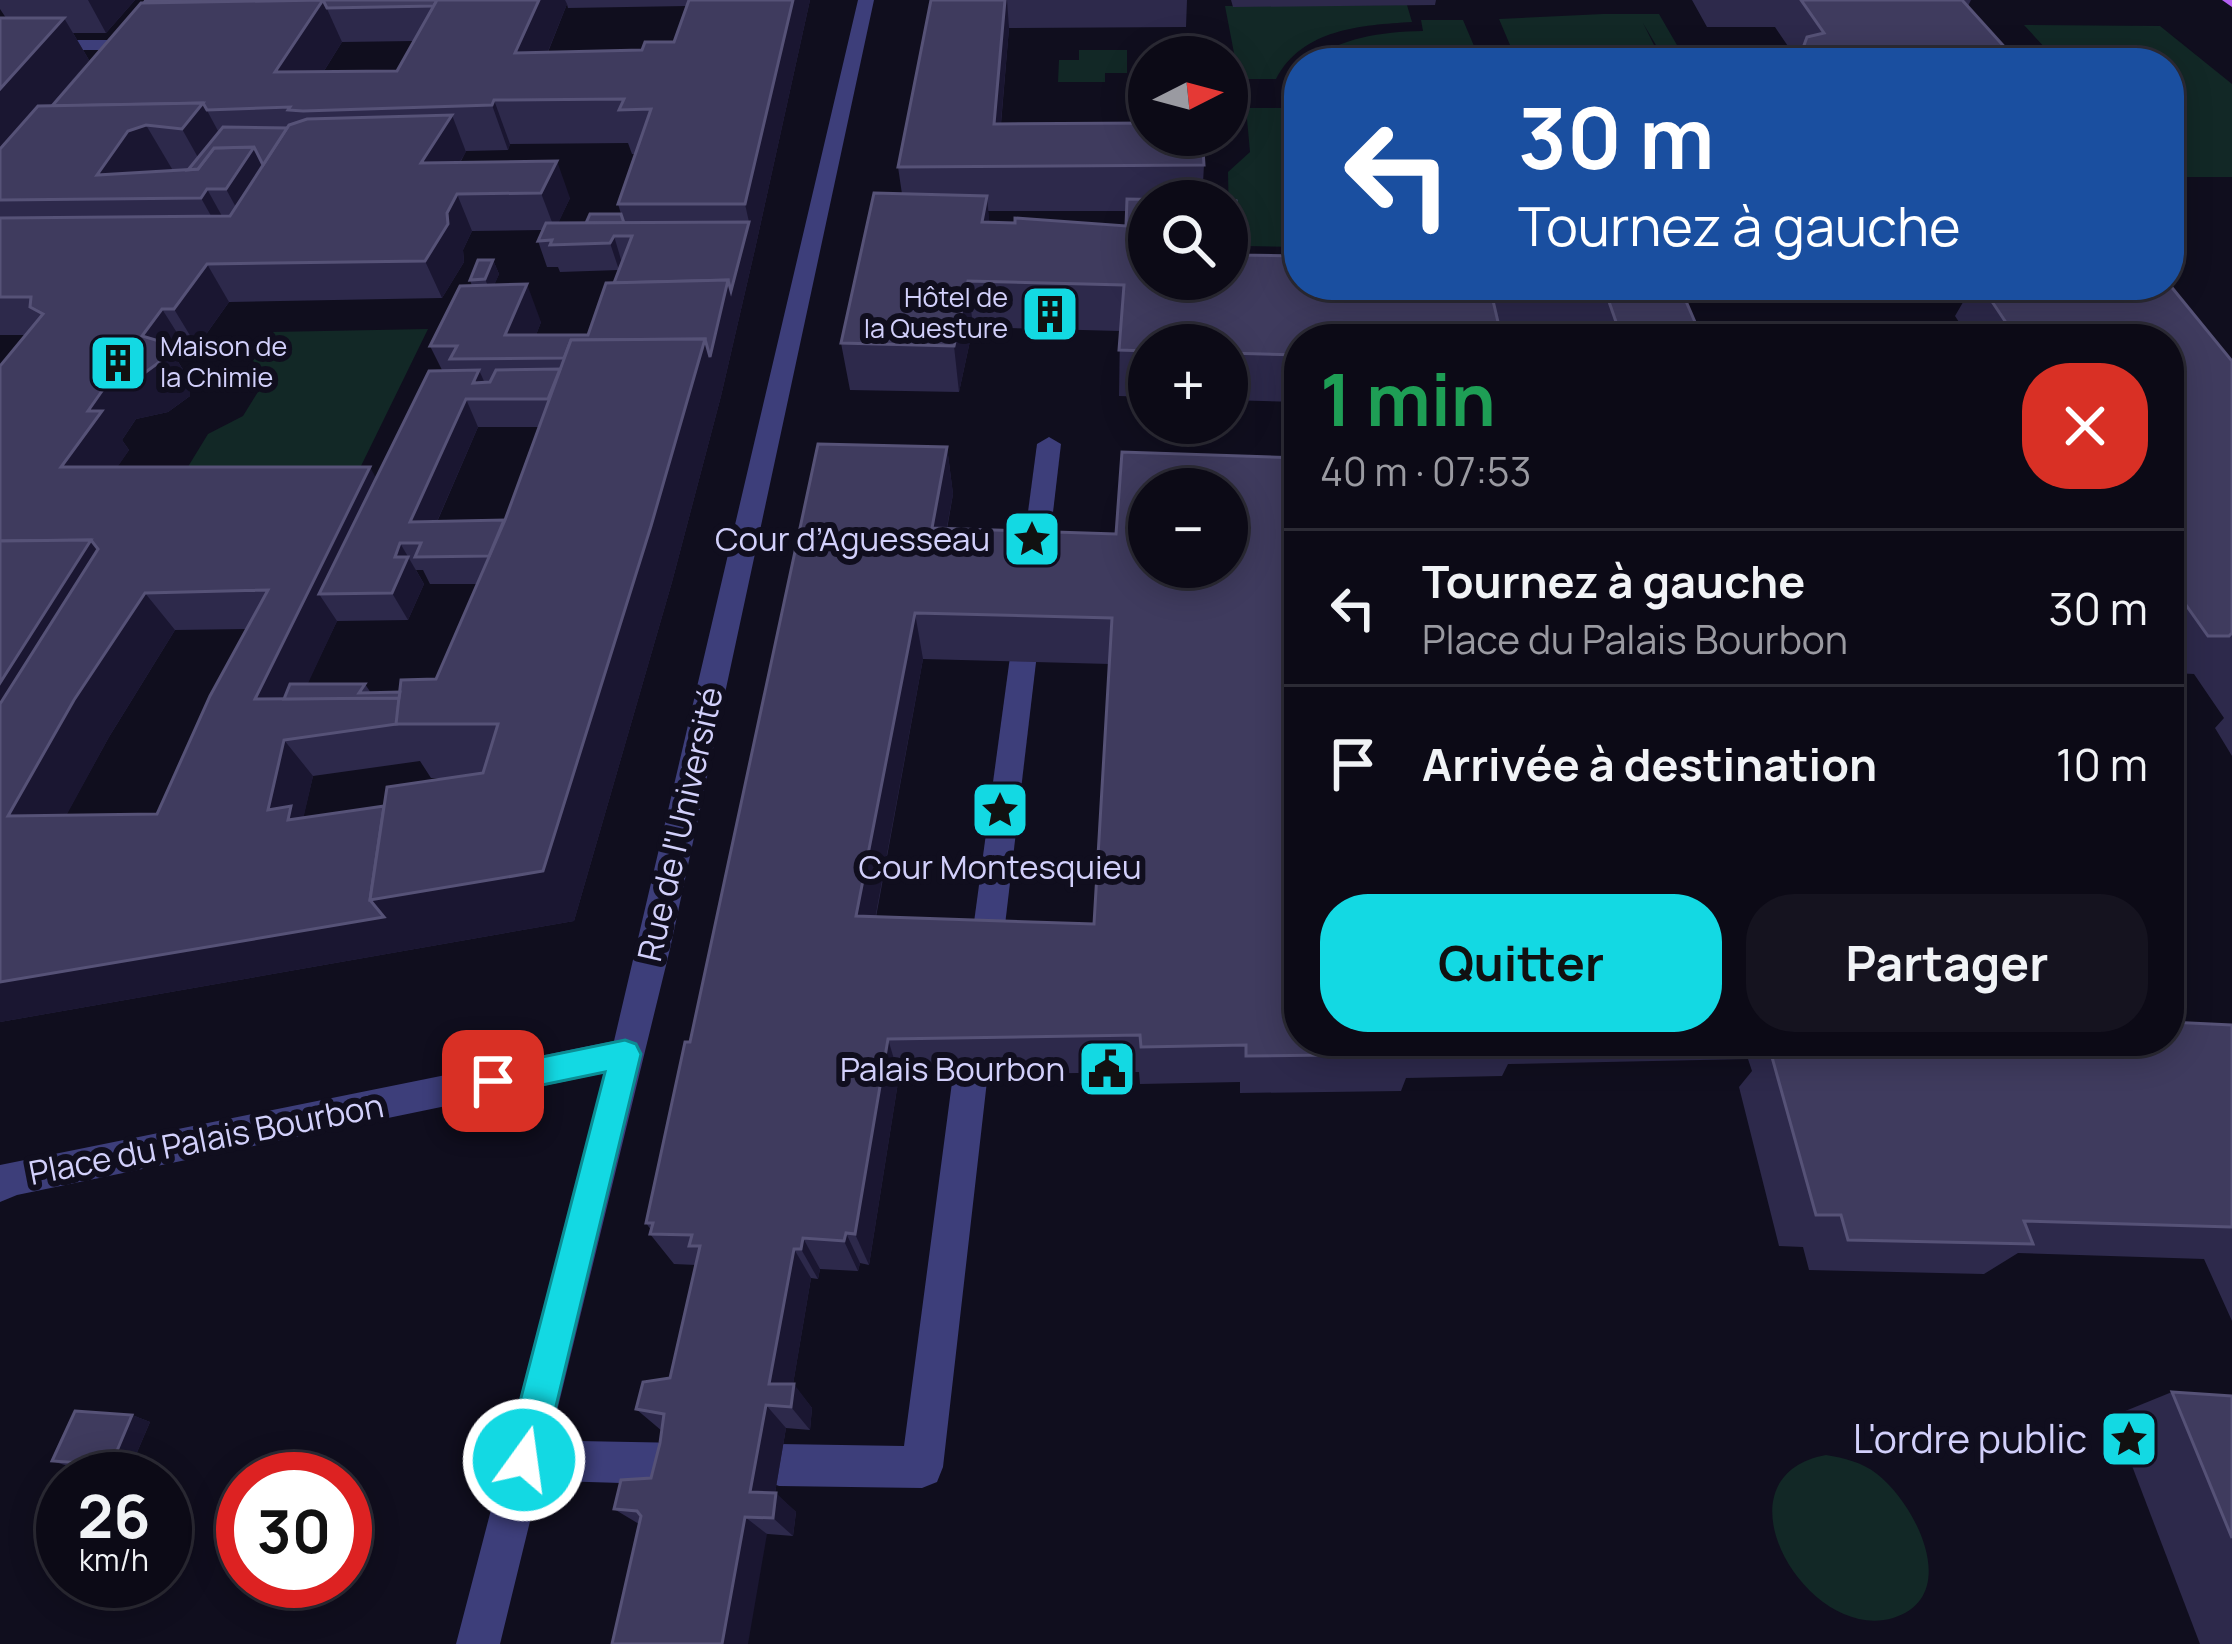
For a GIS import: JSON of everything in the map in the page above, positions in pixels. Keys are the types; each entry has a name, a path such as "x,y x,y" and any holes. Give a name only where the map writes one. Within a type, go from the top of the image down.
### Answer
{"street":[{"name":"Rue de l'Université","path":"478,1644 653,949 866,0"},
{"path":"0,45 139,37 118,62"},
{"path":"779,1465 922,1467 1049,444"},
{"name":"Place du Palais Bourbon","path":"0,1184 625,1054"},
{"path":"524,1460 686,1464"}],"green space":[{"path":"1407,5 1412,22 1373,25 1335,33 1303,48 1284,48 1284,67 1276,79 1248,79 1248,36 1231,36 1225,6"},
{"path":"1659,14 1679,48 1658,48 1643,23 1656,48 1332,48 1362,38 1423,31 1421,20 1463,20 1474,46 1510,45 1499,19"},
{"path":"2024,25 2160,26 2232,84 2232,177 2184,177 2184,48 2045,48"},
{"path":"1079,50 1127,50 1127,73 1105,73 1105,82 1058,82 1059,60 1079,60"},
{"path":"1248,108 1283,108 1284,247 1248,246 1248,180 1228,180 1228,172 1248,154"},
{"path":"428,329 361,466 186,470 208,434 243,416 266,379 266,370 253,361 271,332"},
{"path":"1826,1455 1877,1474 1917,1527 1929,1570 1925,1590 1914,1607 1893,1618 1861,1619 1830,1607 1803,1584 1783,1555 1773,1523 1775,1493 1792,1469"}],"building":[{"path":"146,0 323,0 144,3"},
{"path":"323,0 437,0 434,6 327,8"},
{"path":"323,0 275,72 397,71 437,0 539,0 515,53 642,50 645,42 674,42 689,0 793,0 745,204 618,204 651,109 619,110 624,99 494,100 492,105 303,111 288,110 290,107 207,110 203,103 52,106 141,3"},
{"path":"931,0 1005,0 994,124 1128,123 1128,156 1203,156 1204,165 898,167"},
{"path":"1801,0 1962,0 2005,48 1803,48 1807,37 1824,33"},
{"path":"0,18 64,18 0,89"},
{"path":"203,103 182,129 146,125 128,131 97,175 198,169 214,148 254,147 226,189 207,189 201,198 0,200 0,149 38,106"},
{"path":"452,115 421,163 557,161 541,193 457,194 447,213 448,224 425,261 207,264 174,309 162,309 142,336 166,343 165,358 143,374 109,381 88,411 102,411 61,467 370,467 255,699 399,698 397,724 284,740 268,810 291,806 288,820 384,806 370,900 384,917 0,982 0,704 98,549 91,540 0,541 0,366 43,314 30,307 31,297 0,297 0,218 230,216 289,125 307,119","holes":["268,590 210,696 157,814 8,816 74,700 145,593"]},
{"path":"223,127 287,128 263,165 254,147 214,148 198,169 188,170"},
{"path":"874,193 987,196 982,222 1015,223 1015,218 1126,226 1128,199 1128,300 1248,300 1248,255 1284,256 1284,300 1493,300 1498,324 1284,324 1284,355 1248,354 1248,324 1128,324 1128,350 1119,350 1124,285 968,281 954,346 841,343"},
{"path":"590,214 621,214 624,223 586,223"},
{"path":"749,222 731,291 728,280 614,283 632,236 614,236 610,243 550,245 552,240 538,241 546,223"},
{"path":"478,260 493,260 485,279 470,280"},
{"path":"728,280 710,357 705,339 571,340 564,358 450,359 457,346 430,346 460,286 527,284 505,335 588,335 606,283"},
{"path":"1608,300 1685,300 1696,324 1617,324"},
{"path":"1991,300 2182,300 2232,361 2229,636 2208,636 2184,602 2184,324 2007,324"},
{"path":"705,339 543,871 370,900 387,787 483,773 498,724 396,724 401,680 436,679 505,520 571,340"},
{"path":"560,369 548,399 466,399 410,522 504,520 489,556 415,557 421,543 400,543 395,557 408,557 392,593 319,594 429,371 479,370 473,383 490,382 496,370"},
{"path":"818,444 947,447 932,528 1116,534 1122,452 1284,457 1284,1056 1246,1056 1246,1045 1141,1047 1140,1035 888,1039 855,1234 846,1233 844,1241 803,1238 801,1249 794,1249 769,1384 794,1384 791,1407 766,1405 750,1492 776,1493 773,1518 745,1517 722,1644 612,1644 641,1516 637,1511 614,1509 621,1480 651,1478 664,1414 636,1409 643,1382 670,1378 700,1246 689,1246 692,1235 650,1234 653,1223 646,1223 685,1042 690,1042","holes":["915,613 1112,618 1094,924 856,916"]},
{"path":"91,540 0,683 0,541"},
{"path":"290,684 365,684 359,693 400,692 399,698 284,699"},
{"path":"2184,1023 2232,1025 2232,1227 2024,1221 2033,1244 1848,1240 1841,1215 1816,1215 1772,1056 2184,1056"},
{"path":"2172,1392 2232,1396 2232,1538"},
{"path":"75,1411 132,1415 116,1452 56,1452"}],"place":[{"name":"Hôtel de la Questure","path":"1050,314"},
{"name":"Maison de la Chimie","path":"118,363"},
{"name":"Cour d’Aguesseau","path":"1032,539"},
{"name":"Cour Montesquieu","path":"1000,810"},
{"name":"Palais Bourbon","path":"1107,1069"},
{"name":"L'ordre public","path":"2129,1439"}],"route":[{"path":"493,1081 625,1054 524,1460"}]}
